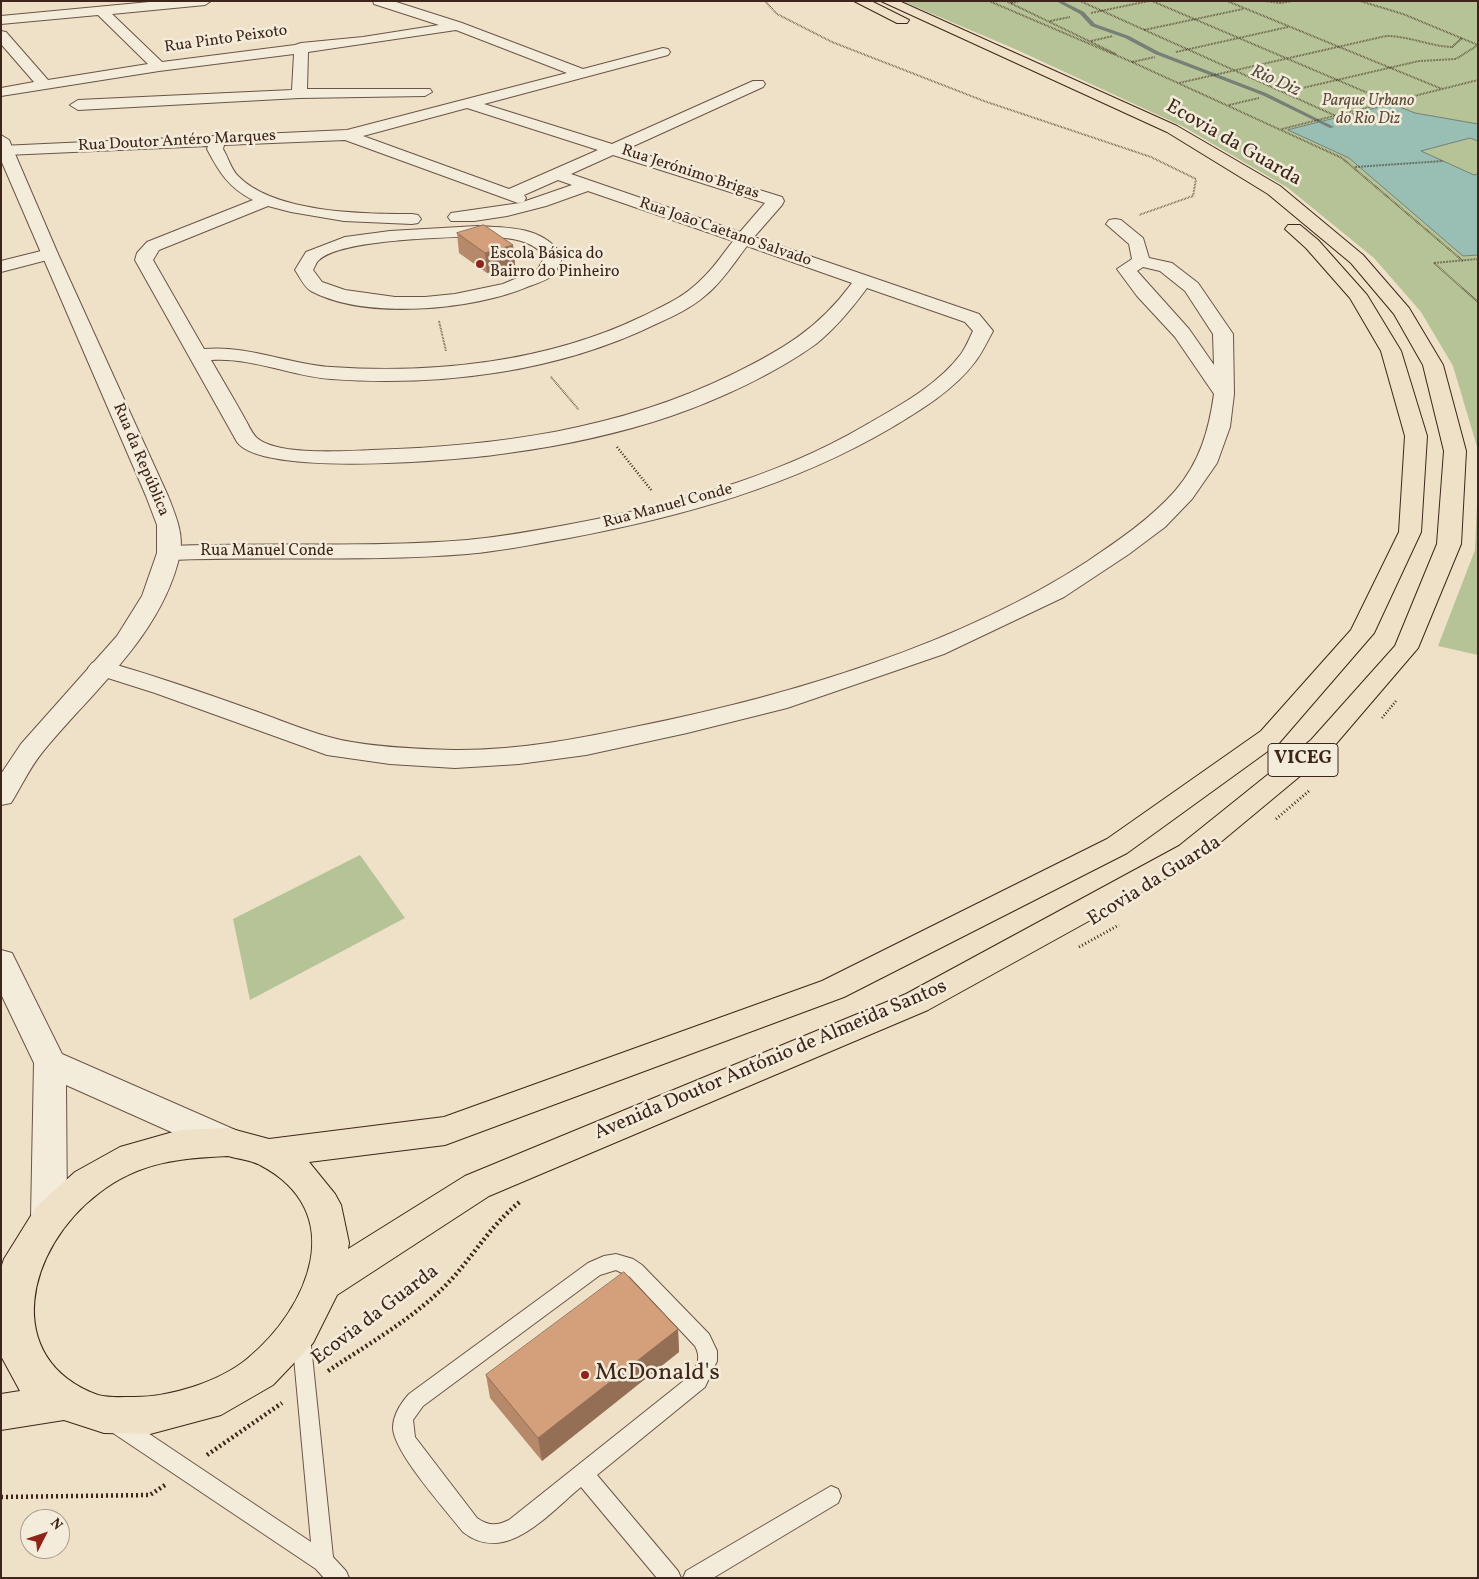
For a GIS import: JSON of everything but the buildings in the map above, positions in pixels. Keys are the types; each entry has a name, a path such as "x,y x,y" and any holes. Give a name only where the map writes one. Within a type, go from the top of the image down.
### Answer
{"highway":[{"name":"VICEG","path":"269,1153 445,1131 833,989 1116,846 1270,737 1362,633 1410,532 1416,436 1391,351 1358,295 1312,244 1268,208 1194,158 1055,87 860,1"},
{"name":"Avenida Doutor António de Almeida Santos","path":"324,1284 478,1186 917,1002 1189,853 1320,746 1406,648 1449,544 1455,451 1433,365 1402,312 1357,259 1274,190 1172,129 1005,52 887,1"},
{"name":"VICEG","path":"228,1142 269,1153 301,1175 323,1205 331,1243 324,1284 300,1331 260,1372 207,1402 150,1416 104,1415 64,1402 31,1376 13,1341 10,1301 11,1266 49,1217 87,1182 132,1157 180,1144 228,1142"},
{"name":"VICEG","path":"1,1412 64,1402"}],"street":[{"path":"1,20 100,10 115,5 205,1"},
{"path":"380,1 457,26 581,73"},
{"path":"100,10 159,67"},
{"name":"Rua Pinto Peixoto","path":"1,92 159,67 301,47 363,41 457,26"},
{"path":"1,35 44,86"},
{"path":"300,94 301,47"},
{"path":"347,135 663,52"},
{"path":"510,195 758,84"},
{"path":"78,106 300,94 425,92"},
{"path":"235,99 231,120 222,141 215,149 233,180 265,201 390,228"},
{"path":"467,103 613,148"},
{"path":"347,135 534,204"},
{"name":"Rua Doutor Antéro Marques","path":"4,145 222,141 347,135"},
{"name":"Rua da República","path":"1,796 30,750 127,640 154,596 169,553 168,525 157,496 49,254 4,145"},
{"name":"Rua Jerónimo Brigas","path":"613,148 776,201 744,239"},
{"name":"Rua João Caetano Salvado","path":"557,174 863,280"},
{"path":"475,224 568,194 587,185"},
{"path":"265,201 162,242 146,253 144,260 248,442 274,453 324,458 400,455 508,447 599,429 663,412 712,392 768,365 810,339 848,302 863,280"},
{"path":"475,224 518,234 544,243 554,256 547,270 514,288 482,296 434,301 386,302 347,297 316,286 304,270 312,256 345,242 390,228 475,224"},
{"path":"1115,224 1137,242 1141,261"},
{"path":"198,355 218,352 329,373 404,374 451,371 560,354 635,329 691,298 717,276 744,239"},
{"path":"1,267 49,254"},
{"path":"101,668 164,687 327,746 390,756 455,759 519,755 586,746 687,725 778,702 935,649 1056,592 1121,549 1157,522 1184,494 1206,463 1220,427 1224,394 1223,334 1192,287 1166,267 1141,261 1126,269 1144,292 1182,333 1224,394"},
{"name":"Rua Manuel Conde","path":"169,553 222,550 360,552 470,547 608,525 668,510 787,473 869,433 928,395 969,357 983,331 972,318 863,280"},
{"path":"1,961 50,1063 49,1217"},
{"path":"50,1063 228,1142"}],"lane":[{"path":"616,1262 627,1265 636,1271 695,1333 708,1350 709,1360 706,1372 698,1381 583,1474 516,1528 505,1534 491,1536 479,1532 470,1525 406,1443 402,1432 402,1420 407,1409 424,1394 594,1269 604,1264 616,1262"},
{"path":"300,1331 323,1562"},
{"path":"104,1415 323,1562 339,1578"},
{"path":"583,1474 670,1578"},
{"path":"693,1578 831,1496"}],"path":[{"path":"765,1 777,14 832,42 984,100 1150,157 1196,178 1192,196 1115,224"},
{"path":"989,1 1122,57"},
{"path":"1006,1 1132,62 1342,158 1355,167 1462,260"},
{"path":"1010,3 1020,1"},
{"path":"1080,1 1336,116"},
{"path":"1091,13 1149,1"},
{"path":"1152,1 1389,102"},
{"path":"1227,1 1442,89"},
{"path":"1264,1 1280,3 1293,1"},
{"path":"1360,1 1403,14 1478,45"},
{"path":"1144,30 1244,8"},
{"path":"1050,22 1070,17"},
{"path":"1176,52 1290,27"},
{"path":"1178,83 1398,35 1412,37 1427,46 1452,47 1462,38"},
{"path":"1091,41 1113,36"},
{"path":"1284,92 1419,61 1456,59 1478,45"},
{"path":"1132,62 1155,57"},
{"path":"1282,130 1478,80"},
{"path":"1229,106 1258,98"},
{"path":"1355,167 1443,161"},
{"path":"1478,259 1434,263 1478,302"},
{"path":"434,301 451,371"},
{"path":"536,358 668,510"},
{"path":"1380,720 1397,699"},
{"path":"1271,823 1313,788"},
{"name":"Ecovia da Guarda","path":"1072,950 1121,924"},
{"name":"Ecovia da Guarda","path":"1,1497 150,1495 428,1302 458,1274 505,1214 528,1198"}],"green space":[{"name":"Parque Urbano do Rio Diz","path":"902,1 1478,1 1478,450 1453,366 1421,312 1374,258 1288,188 1184,127 1015,49"},
{"path":"1478,480 1478,655 1438,646 1475,550"},
{"path":"360,855 405,918 250,1000 233,919"}],"water":[{"path":"1392,104 1415,113 1478,124 1478,141 1470,138 1421,151 1474,175 1478,174 1478,255 1463,256 1349,158 1288,130"}],"waterway":[{"name":"Rio Diz","path":"1058,1 1082,13 1093,25 1127,37 1157,53 1264,94 1332,127"}],"place":[{"name":"Escola Básica do Bairro do Pinheiro","path":"480,264"},
{"name":"McDonald's","path":"585,1375"}]}
